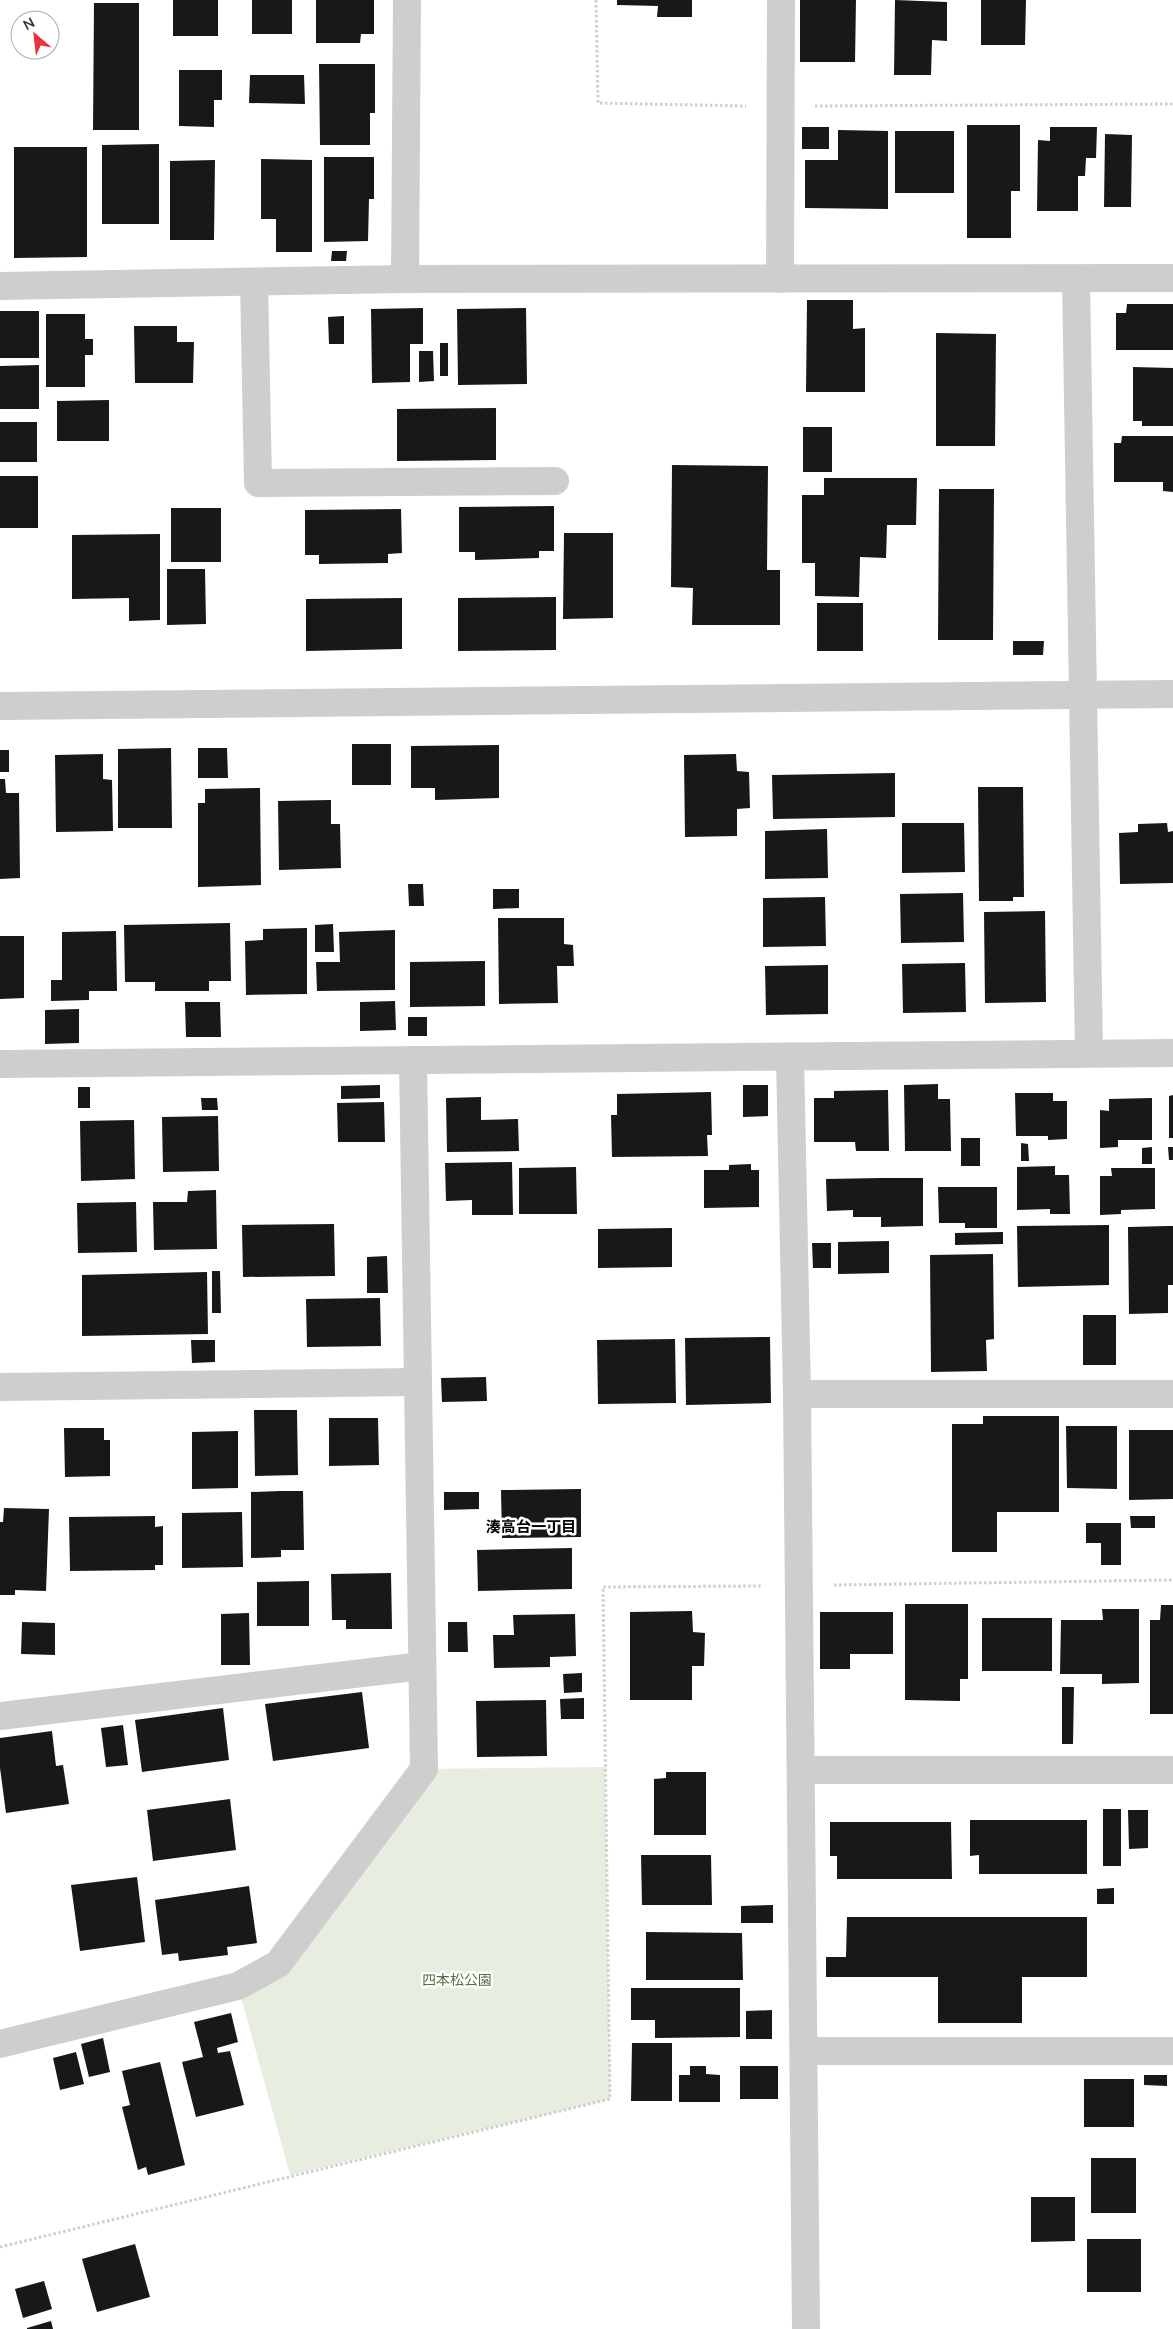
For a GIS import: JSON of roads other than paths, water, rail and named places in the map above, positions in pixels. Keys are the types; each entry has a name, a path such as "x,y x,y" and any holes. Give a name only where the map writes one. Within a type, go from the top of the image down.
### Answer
{"street":[{"path":"405,279 407,0"},
{"path":"780,279 781,0"},
{"path":"0,286 405,279 1173,278"},
{"path":"1076,279 1089,1053"},
{"path":"254,282 258,483 555,481"},
{"path":"0,706 1173,694"},
{"path":"0,1064 1173,1053"},
{"path":"790,1058 802,1770 806,2329"},
{"path":"0,2044 238,1986 278,1964 424,1769 417,1382 414,1060"},
{"path":"0,1387 417,1382"},
{"path":"797,1394 1173,1394"},
{"path":"0,1716 422,1666"},
{"path":"802,1770 1173,1770"},
{"path":"805,2051 1173,2051"}],"district":[{"name":"湊高台一丁目","path":"531,1527"}],"park label":[{"name":"四本松公園","path":"457,1980"}]}
